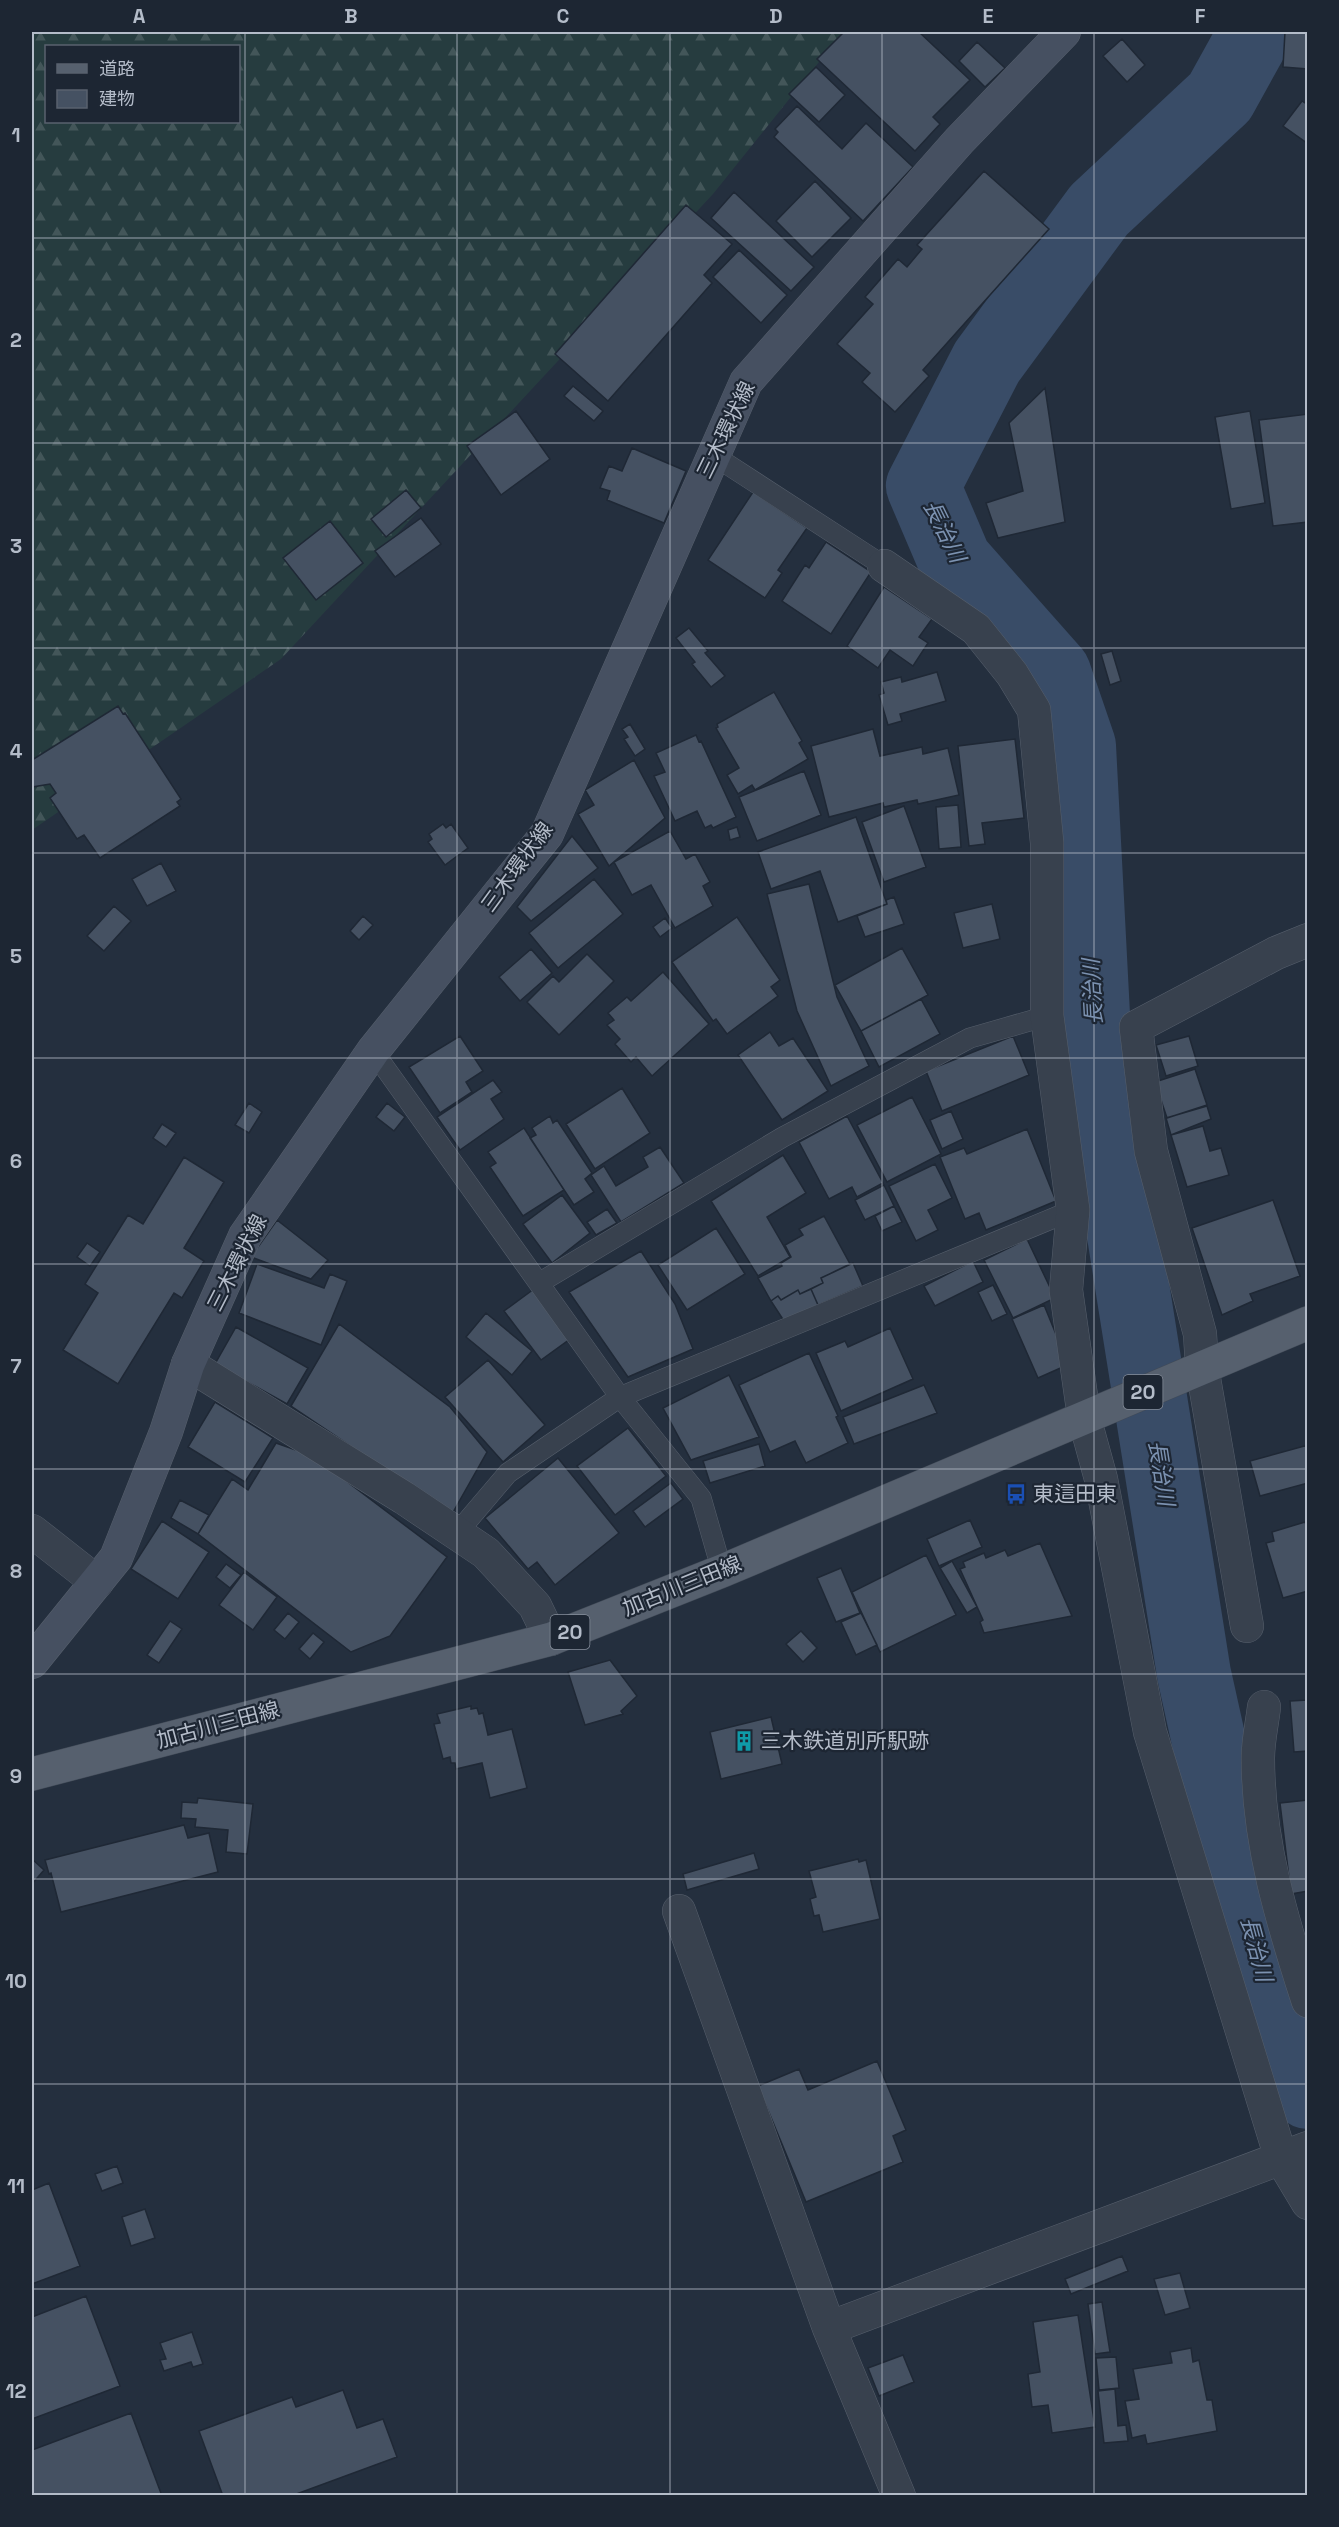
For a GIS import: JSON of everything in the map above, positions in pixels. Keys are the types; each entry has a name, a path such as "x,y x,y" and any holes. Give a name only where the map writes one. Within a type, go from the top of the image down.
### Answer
{"main road":[{"name":"三木環状線","path":"32,1662 116,1558 166,1432 188,1364 245,1236 373,1052 547,834 746,382 959,141 1064,32"},
{"name":"加古川三田線","path":"32,1774 551,1639 722,1571 1308,1323"}],"street":[{"path":"884,566 976,629 1012,674 1034,710 1047,843 1047,1016 1073,1210 1065,1290 1084,1417 1101,1479 1150,1732 1294,2153 1308,2203"},
{"path":"1247,1626 1202,1367 1200,1334 1151,1151 1136,1027 1276,953 1308,940"},
{"path":"188,1364 486,1553 535,1606 551,1639"},
{"path":"32,1531 97,1582"},
{"path":"1263,1707 1257,1756 1263,1833 1279,1908 1308,2001"},
{"path":"679,1911 829,2328 899,2496"},
{"path":"829,2328 1294,2153"}],"lane":[{"path":"713,455 884,566"},
{"path":"539,1283 783,1137 969,1038 1047,1016"},
{"path":"373,1052 620,1397 701,1498 722,1571"},
{"path":"457,1533 508,1473 620,1397 1073,1210"}],"green space":[{"path":"32,32 843,32 713,194 281,659 32,830"}],"building":[{"path":"844,32 919,32 970,80 933,117 940,124 915,151 817,59"},
{"path":"1285,32 1308,32 1308,69 1283,67"},
{"path":"1122,39 1145,65 1127,82 1103,56"},
{"path":"977,42 1005,68 985,87 959,61"},
{"path":"816,67 845,95 819,122 789,94"},
{"path":"1302,101 1308,105 1307,143 1283,126"},
{"path":"797,106 842,149 866,123 913,167 863,221 774,137 778,132 775,129"},
{"path":"984,171 1049,229 923,370 929,376 895,412 862,382 870,373 837,344 873,304 865,297 898,259 907,267 922,249 917,245"},
{"path":"815,181 851,218 812,257 776,221"},
{"path":"734,192 814,267 791,291 711,218"},
{"path":"686,205 732,244 704,275 712,283 608,401 555,354"},
{"path":"739,250 787,295 761,323 713,277"},
{"path":"573,386 603,411 594,421 564,396"},
{"path":"1045,388 1065,522 998,538 986,503 1023,491 1009,423"},
{"path":"516,411 550,459 501,495 467,446"},
{"path":"1250,411 1265,503 1231,509 1215,417"},
{"path":"1308,414 1308,522 1273,526 1259,420"},
{"path":"632,448 686,471 664,523 607,500 610,491 600,488 609,466 622,471"},
{"path":"406,490 421,508 386,537 371,519"},
{"path":"753,492 807,528 778,570 782,573 765,598 708,560"},
{"path":"421,518 441,544 395,577 375,551"},
{"path":"330,521 363,563 316,600 283,558"},
{"path":"826,542 871,572 831,634 782,601 805,565 809,568"},
{"path":"884,587 932,619 919,637 928,643 913,666 890,650 878,668 847,646"},
{"path":"689,628 708,651 705,653 725,676 711,687 692,664 695,662 676,638"},
{"path":"1112,651 1121,681 1110,685 1101,654"},
{"path":"937,672 946,701 900,714 902,721 888,725 879,695 884,693 881,682 901,677 902,682"},
{"path":"774,692 802,741 799,743 808,759 755,790 752,785 738,794 727,775 739,768 716,728 717,724"},
{"path":"118,706 123,714 125,713 181,799 177,802 180,806 100,858 84,835 77,839 50,798 56,793 50,784 32,787 32,760"},
{"path":"630,724 645,749 635,756 624,739 628,737 622,729"},
{"path":"873,729 880,756 922,747 923,754 948,748 959,795 918,804 917,800 884,807 883,803 829,817 811,746"},
{"path":"696,735 699,742 701,741 736,817 713,828 711,825 705,828 697,811 675,821 654,776 665,772 656,753"},
{"path":"1015,739 1024,818 982,823 985,844 969,846 958,746"},
{"path":"634,760 665,818 609,866 578,814 594,805 585,790"},
{"path":"804,771 821,815 757,841 739,797"},
{"path":"958,805 961,847 939,849 936,807"},
{"path":"904,806 926,867 884,882 862,822"},
{"path":"856,817 887,904 838,922 820,871 771,889 758,852"},
{"path":"443,824 446,828 451,824 468,848 445,865 428,842 432,839 429,834"},
{"path":"737,827 740,837 730,840 728,830"},
{"path":"670,831 686,859 695,854 710,882 703,886 713,906 675,928 651,885 632,895 614,862"},
{"path":"572,836 598,868 531,921 517,907"},
{"path":"161,863 176,891 147,906 132,879"},
{"path":"594,879 623,914 558,968 529,933"},
{"path":"809,884 837,997 869,1066 831,1086 797,1011 767,894"},
{"path":"894,897 904,924 865,937 857,916 887,904 886,900"},
{"path":"992,904 1000,939 963,948 954,913"},
{"path":"114,906 131,921 104,951 87,936"},
{"path":"363,916 373,925 359,940 350,931"},
{"path":"737,917 780,980 771,987 778,996 727,1034 716,1019 713,1021 672,962"},
{"path":"665,918 672,928 660,937 653,927"},
{"path":"902,948 928,995 861,1031 835,985"},
{"path":"531,949 552,973 520,1001 499,977"},
{"path":"587,954 614,981 559,1035 527,1002 553,976 559,982"},
{"path":"663,972 709,1024 652,1076 636,1057 631,1062 615,1044 620,1039 607,1025 614,1020 608,1013 627,997 631,1001"},
{"path":"921,999 940,1034 879,1067 861,1031"},
{"path":"770,1032 779,1046 793,1038 828,1091 782,1120 738,1055"},
{"path":"460,1036 483,1071 466,1082 472,1092 440,1113 409,1067"},
{"path":"1013,1036 1029,1075 942,1111 926,1071"},
{"path":"1189,1036 1198,1066 1166,1076 1156,1045"},
{"path":"1195,1069 1207,1105 1167,1118 1155,1082"},
{"path":"493,1080 502,1092 491,1099 504,1119 460,1150 437,1117"},
{"path":"622,1088 650,1133 595,1169 566,1124"},
{"path":"912,1097 941,1154 887,1182 857,1125"},
{"path":"249,1103 262,1112 249,1133 235,1125"},
{"path":"387,1103 405,1117 394,1131 376,1117"},
{"path":"1207,1106 1211,1119 1171,1135 1166,1118"},
{"path":"951,1111 963,1139 942,1149 930,1120"},
{"path":"550,1116 553,1123 557,1120 592,1173 585,1179 594,1192 574,1205 530,1138 536,1135 532,1128"},
{"path":"847,1116 883,1183 857,1197 852,1187 829,1199 799,1142"},
{"path":"162,1124 176,1133 166,1147 153,1138"},
{"path":"1203,1126 1210,1151 1221,1148 1229,1175 1187,1187 1171,1135"},
{"path":"524,1128 564,1190 523,1216 490,1167 496,1163 488,1152"},
{"path":"1027,1129 1056,1201 986,1230 979,1213 965,1219 940,1157 964,1148 967,1154"},
{"path":"660,1147 684,1183 621,1222 591,1175 604,1166 616,1186 648,1167 643,1157"},
{"path":"783,1155 806,1193 767,1217 790,1257 758,1276 711,1201"},
{"path":"184,1157 224,1182 184,1248 204,1261 182,1298 174,1293 118,1384 63,1350 98,1293 85,1284 128,1215 143,1224"},
{"path":"935,1164 952,1198 928,1210 938,1230 916,1241 889,1186"},
{"path":"884,1185 894,1206 865,1220 855,1200"},
{"path":"562,1195 590,1233 552,1263 523,1224"},
{"path":"1273,1200 1300,1276 1250,1294 1253,1301 1222,1315 1192,1228"},
{"path":"894,1206 902,1222 882,1231 875,1216"},
{"path":"607,1209 617,1223 596,1235 587,1222"},
{"path":"824,1216 850,1264 821,1278 823,1283 800,1294 798,1290 781,1300 778,1296 771,1301 758,1278 782,1266 781,1263 791,1257 785,1245 803,1235 799,1229"},
{"path":"277,1220 328,1260 311,1279 251,1257"},
{"path":"716,1228 745,1274 687,1310 658,1265"},
{"path":"1027,1239 1055,1298 1013,1318 984,1260"},
{"path":"87,1243 100,1252 90,1266 77,1257"},
{"path":"641,1251 675,1304 693,1349 628,1377 569,1292"},
{"path":"973,1261 983,1282 935,1306 924,1286"},
{"path":"853,1263 863,1286 818,1305 811,1289 823,1283 821,1278"},
{"path":"257,1264 324,1288 330,1274 347,1281 321,1345 239,1313"},
{"path":"993,1285 1007,1314 992,1321 978,1292"},
{"path":"534,1289 570,1339 541,1360 504,1311"},
{"path":"811,1289 818,1305 784,1321 771,1301 778,1296 781,1300 798,1290 800,1294"},
{"path":"1044,1305 1062,1349 1065,1366 1038,1378 1012,1319"},
{"path":"486,1313 532,1351 512,1375 466,1337"},
{"path":"339,1324 450,1407 487,1452 452,1514 291,1406"},
{"path":"236,1327 308,1368 287,1404 215,1364"},
{"path":"890,1328 913,1379 841,1411 816,1353 845,1341 848,1347"},
{"path":"809,1353 848,1443 806,1463 795,1441 770,1452 739,1385"},
{"path":"488,1360 545,1425 503,1462 445,1397"},
{"path":"729,1375 759,1437 691,1460 663,1408"},
{"path":"924,1385 937,1413 854,1444 843,1417"},
{"path":"215,1402 273,1438 245,1482 188,1447"},
{"path":"628,1428 666,1476 615,1515 577,1466"},
{"path":"276,1443 313,1456 447,1557 390,1636 351,1652 198,1534 232,1479 248,1490"},
{"path":"759,1444 765,1466 710,1483 703,1461"},
{"path":"1308,1445 1308,1483 1260,1496 1250,1461"},
{"path":"558,1458 619,1533 555,1585 537,1562 528,1569 485,1518"},
{"path":"671,1483 683,1499 645,1527 633,1511"},
{"path":"180,1500 209,1515 198,1534 171,1518"},
{"path":"970,1520 982,1547 939,1566 927,1539"},
{"path":"162,1521 209,1552 178,1599 131,1569"},
{"path":"1305,1522 1308,1531 1308,1591 1283,1598 1266,1543 1274,1541 1272,1532"},
{"path":"1040,1543 1072,1616 984,1633 980,1622 983,1620 960,1569 965,1567 963,1562 984,1553 986,1558 1005,1550 1008,1556"},
{"path":"926,1555 956,1615 880,1652 852,1592"},
{"path":"952,1561 977,1607 967,1613 940,1568"},
{"path":"226,1564 241,1575 230,1588 216,1577"},
{"path":"841,1568 860,1613 836,1622 817,1578"},
{"path":"244,1572 277,1597 253,1630 219,1605"},
{"path":"288,1613 299,1622 285,1639 274,1630"},
{"path":"861,1613 877,1645 856,1655 841,1622"},
{"path":"170,1621 182,1629 159,1663 147,1655"},
{"path":"801,1631 817,1648 803,1662 786,1644"},
{"path":"313,1633 324,1642 310,1659 299,1649"},
{"path":"610,1660 637,1696 621,1711 623,1714 585,1725 568,1672"},
{"path":"1308,1700 1308,1751 1294,1752 1290,1701"},
{"path":"471,1706 471,1709 477,1708 479,1714 483,1713 488,1735 512,1729 527,1788 490,1798 482,1763 456,1769 450,1757 443,1759 434,1724 440,1723 437,1714"},
{"name":"三木鉄道別所駅跡","path":"771,1717 782,1764 721,1779 710,1732"},
{"path":"198,1798 253,1804 247,1854 226,1852 228,1830 195,1827 196,1819 181,1818 182,1802 197,1803"},
{"path":"1308,1800 1308,1891 1291,1894 1280,1803"},
{"path":"184,1825 188,1838 209,1833 218,1872 61,1912 51,1873 49,1874 45,1860"},
{"path":"754,1853 759,1869 687,1890 683,1874"},
{"path":"32,1859 44,1870 32,1884"},
{"path":"858,1859 859,1862 866,1860 880,1919 823,1932 819,1915 814,1916 810,1899 816,1897 809,1871"},
{"path":"877,2061 906,2130 893,2136 903,2162 806,2202 758,2086 799,2069 808,2090"},
{"path":"117,2166 123,2183 102,2191 95,2174"},
{"path":"49,2183 80,2266 32,2284 32,2190"},
{"path":"145,2209 155,2238 131,2246 122,2217"},
{"path":"1122,2256 1128,2271 1071,2294 1065,2279"},
{"path":"1180,2273 1190,2308 1165,2315 1154,2279"},
{"path":"86,2296 120,2386 32,2419 32,2317"},
{"path":"1102,2302 1110,2352 1095,2354 1088,2304"},
{"path":"1078,2315 1095,2427 1052,2433 1048,2405 1032,2407 1028,2374 1040,2372 1033,2322"},
{"path":"192,2332 203,2364 193,2367 191,2362 164,2371 160,2360 166,2359 160,2343"},
{"path":"1191,2348 1193,2362 1199,2360 1207,2400 1212,2400 1217,2431 1147,2444 1145,2435 1132,2438 1125,2401 1139,2399 1133,2369 1172,2363 1170,2352"},
{"path":"903,2355 914,2382 879,2396 868,2368"},
{"path":"1116,2357 1119,2388 1099,2390 1096,2358"},
{"path":"1115,2389 1118,2426 1126,2425 1128,2441 1104,2443 1098,2391"},
{"path":"343,2390 357,2428 383,2419 397,2457 291,2496 223,2496 199,2431 292,2397 296,2407"},
{"path":"131,2413 162,2496 32,2496 32,2450"}],"waterway":[{"name":"長治川","path":"1256,32 1220,97 1099,210 987,362 923,486 955,561 1054,673 1079,746 1095,1053 1194,1674 1259,1967 1308,2092"}],"place":[{"name":"東這田東","path":"1016,1494"},
{"name":"三木鉄道別所駅跡","path":"744,1741"}]}
